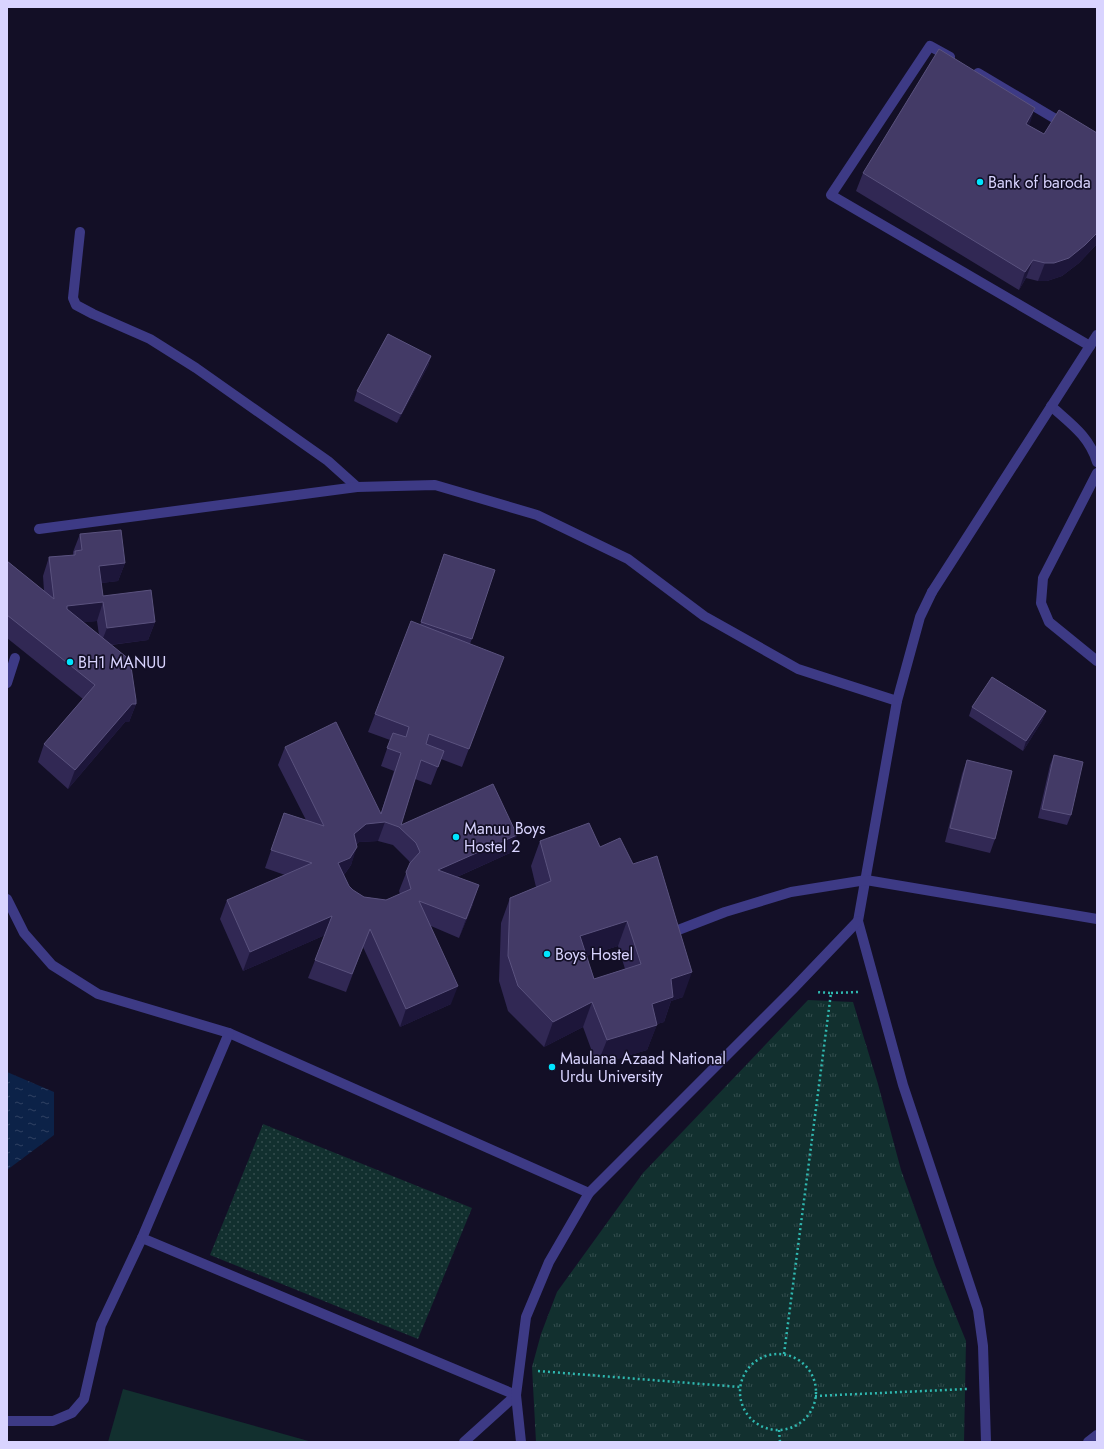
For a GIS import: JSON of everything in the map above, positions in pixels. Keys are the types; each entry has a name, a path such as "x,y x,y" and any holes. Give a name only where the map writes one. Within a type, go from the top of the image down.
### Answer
{"street":[{"path":"957,61 930,46 831,195 1090,346"},
{"path":"970,69 1070,128"},
{"path":"80,232 73,298 76,305 150,339 196,368 328,461 357,487"},
{"path":"986,1442 983,1346 978,1310 903,1085 858,921 897,700 920,617 932,592 1097,335"},
{"path":"1051,406 1084,436 1093,450 1097,462"},
{"path":"1097,473 1043,578 1041,603 1049,622 1097,661"},
{"path":"39,529 357,487 435,485 537,515 628,559 704,616 798,669 897,700"},
{"path":"7,683 14,658"},
{"path":"673,932 725,912 791,892 866,880 1097,919"},
{"path":"7,899 24,933 52,965 98,994 229,1033 589,1193"},
{"path":"521,1442 516,1395 526,1317 549,1262 589,1193 792,990 858,921"},
{"path":"7,1421 53,1421 72,1413 84,1399 101,1325 142,1238 229,1033"},
{"path":"142,1238 516,1395"},
{"path":"464,1442 516,1395"},
{"path":"1088,1442 1097,1435"}],"path":[{"path":"792,990 832,994 877,991"},
{"path":"784,1354 832,994"},
{"path":"774,1354 784,1354 795,1358 804,1364 811,1374 815,1385 815,1396 809,1413 803,1420 779,1430 766,1428 754,1422 745,1412 740,1400 740,1387 742,1377 755,1361 774,1354"},
{"path":"519,1369 740,1387"},
{"path":"815,1396 985,1388"},
{"path":"779,1430 780,1442"}],"green space":[{"path":"808,1000 853,1002 878,1084 901,1170 935,1265 966,1341 964,1442 536,1442 532,1367 541,1334 557,1292 643,1173"},
{"path":"263,1124 472,1208 418,1339 210,1255"},
{"path":"123,1389 312,1442 108,1442"}],"water":[{"path":"7,1072 54,1092 54,1135 7,1170"}],"building":[{"name":"Bank of baroda","path":"939,49 1035,108 1026,124 1044,134 1059,110 1097,133 1097,233 1069,258 1054,263 1045,263 1033,260 1025,272 863,173"},
{"path":"388,334 431,356 401,414 357,391"},
{"name":"BH1 MANUU","path":"121,530 125,563 99,566 103,596 151,590 155,622 107,628 103,602 67,606 67,609 130,660 136,700 136,704 132,704 75,770 44,744 95,685 7,615 7,561 54,599 49,557 75,555 75,551 82,550 80,534"},
{"path":"444,554 495,570 472,639 421,622"},
{"name":"Manuu Boys Hostel 2","path":"411,621 504,657 469,749 429,734 426,744 444,751 438,767 421,760 401,825 493,784 517,835 438,870 479,885 466,919 419,901 458,986 406,1009 370,929 352,974 315,960 332,916 250,952 227,900 312,863 271,850 284,813 324,826 285,747 336,722 381,814 401,753 387,748 393,733 406,737 409,727 375,714","holes":["385,822 399,827 416,843 420,852 410,863 406,872 411,889 386,900 364,897 349,886 338,863 350,858 357,847 354,834 366,824"]},
{"path":"992,677 1046,711 1026,741 972,707"},
{"path":"1054,755 1083,762 1071,815 1042,809"},
{"path":"967,760 1012,771 995,839 950,828"},
{"name":"Boys Hostel","path":"589,823 600,847 620,838 633,864 657,856 692,972 671,979 673,997 652,1004 657,1025 607,1040 592,1002 553,1022 518,986 508,956 510,898 551,881 540,841","holes":["627,921 641,964 594,979 580,936"]}],"place":[{"name":"Bank of baroda","path":"980,182"},
{"name":"BH1 MANUU","path":"70,662"},
{"name":"Manuu Boys Hostel 2","path":"456,837"},
{"name":"Boys Hostel","path":"547,954"},
{"name":"Maulana Azaad National Urdu University","path":"552,1067"}]}
